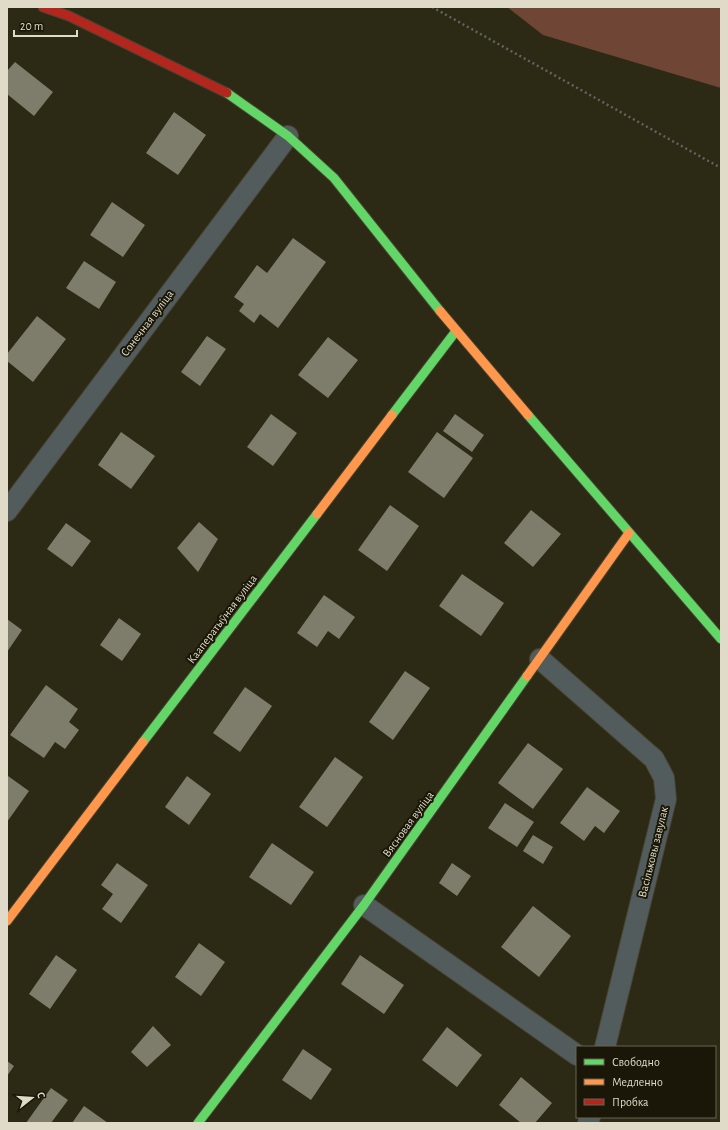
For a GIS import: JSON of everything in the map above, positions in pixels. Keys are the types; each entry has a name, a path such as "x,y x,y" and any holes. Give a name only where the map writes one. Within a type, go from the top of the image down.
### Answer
{"street":[{"path":"44,7 69,16 225,91 288,136 334,178 456,331 721,639"},
{"name":"Сонечная вуліца","path":"7,511 288,136"},
{"name":"Кааператыўная вуліца","path":"7,922 456,331"},
{"name":"Вясновая вуліца","path":"198,1123 364,905 629,533"},
{"name":"Васільковы завулак","path":"540,659 654,759 664,778 666,799 605,1046"},
{"path":"364,905 576,1054"}],"path":[{"path":"432,7 721,168"}],"shaded area":[{"path":"507,7 721,7 721,88 543,35"}],"building":[{"path":"15,62 53,92 34,116 7,94 7,71"},
{"path":"174,112 206,135 178,175 146,153"},
{"path":"112,202 145,225 123,257 90,235"},
{"path":"293,238 326,262 278,328 260,314 254,323 239,311 244,304 234,297 257,265 267,273"},
{"path":"84,261 116,282 99,309 66,288"},
{"path":"37,316 66,339 33,382 7,361 7,354"},
{"path":"207,336 226,349 200,386 181,372"},
{"path":"328,337 358,360 328,398 298,375"},
{"path":"271,414 297,433 273,466 247,447"},
{"path":"455,414 484,435 472,452 443,431"},
{"path":"121,432 155,456 131,489 98,465"},
{"path":"437,432 473,458 444,498 408,472"},
{"path":"390,505 419,526 387,571 358,550"},
{"path":"531,510 561,534 533,567 504,543"},
{"path":"199,522 218,539 198,572 177,548"},
{"path":"66,523 91,541 72,567 47,549"},
{"path":"462,574 504,603 481,636 439,606"},
{"path":"324,595 355,617 339,639 328,631 317,647 297,633"},
{"path":"119,618 141,634 122,661 100,645"},
{"path":"7,619 22,630 7,652"},
{"path":"405,671 430,688 393,740 369,722"},
{"path":"46,685 78,709 69,722 79,730 65,749 55,742 44,758 10,735"},
{"path":"245,687 272,706 240,752 213,733"},
{"path":"528,743 563,769 533,809 498,783"},
{"path":"335,757 363,777 327,827 299,807"},
{"path":"8,776 29,791 7,822 7,777"},
{"path":"187,776 211,794 189,825 165,807"},
{"path":"587,787 620,811 604,833 595,826 584,841 560,823"},
{"path":"505,803 534,822 517,847 488,828"},
{"path":"533,835 553,847 543,864 523,851"},
{"path":"272,843 314,872 291,905 249,877"},
{"path":"117,863 148,885 121,923 102,909 113,894 101,885"},
{"path":"452,863 471,876 457,896 439,883"},
{"path":"533,906 571,936 539,977 501,947"},
{"path":"199,943 225,962 201,996 175,977"},
{"path":"56,955 77,970 50,1009 29,994"},
{"path":"360,955 404,985 384,1014 341,984"},
{"path":"153,1026 171,1045 147,1067 131,1052"},
{"path":"447,1027 482,1055 457,1087 422,1060"},
{"path":"303,1049 332,1069 311,1100 282,1080"},
{"path":"7,1061 14,1066 7,1076"},
{"path":"521,1077 552,1103 535,1123 521,1123 499,1105"},
{"path":"51,1088 68,1100 51,1123 26,1123"},
{"path":"84,1106 108,1123 72,1123"}],"traffic: fast":[{"path":"227,93 288,136 334,178 440,311"},
{"path":"392,415 456,331"},
{"path":"528,415 721,639"},
{"path":"143,742 317,514"},
{"path":"198,1123 364,905 527,676"}],"traffic: slow":[{"path":"440,311 528,415"},
{"path":"317,514 392,415"},
{"path":"527,676 629,533"},
{"path":"7,921 143,742"}],"traffic: jam":[{"path":"43,7 69,16 227,93"}]}
